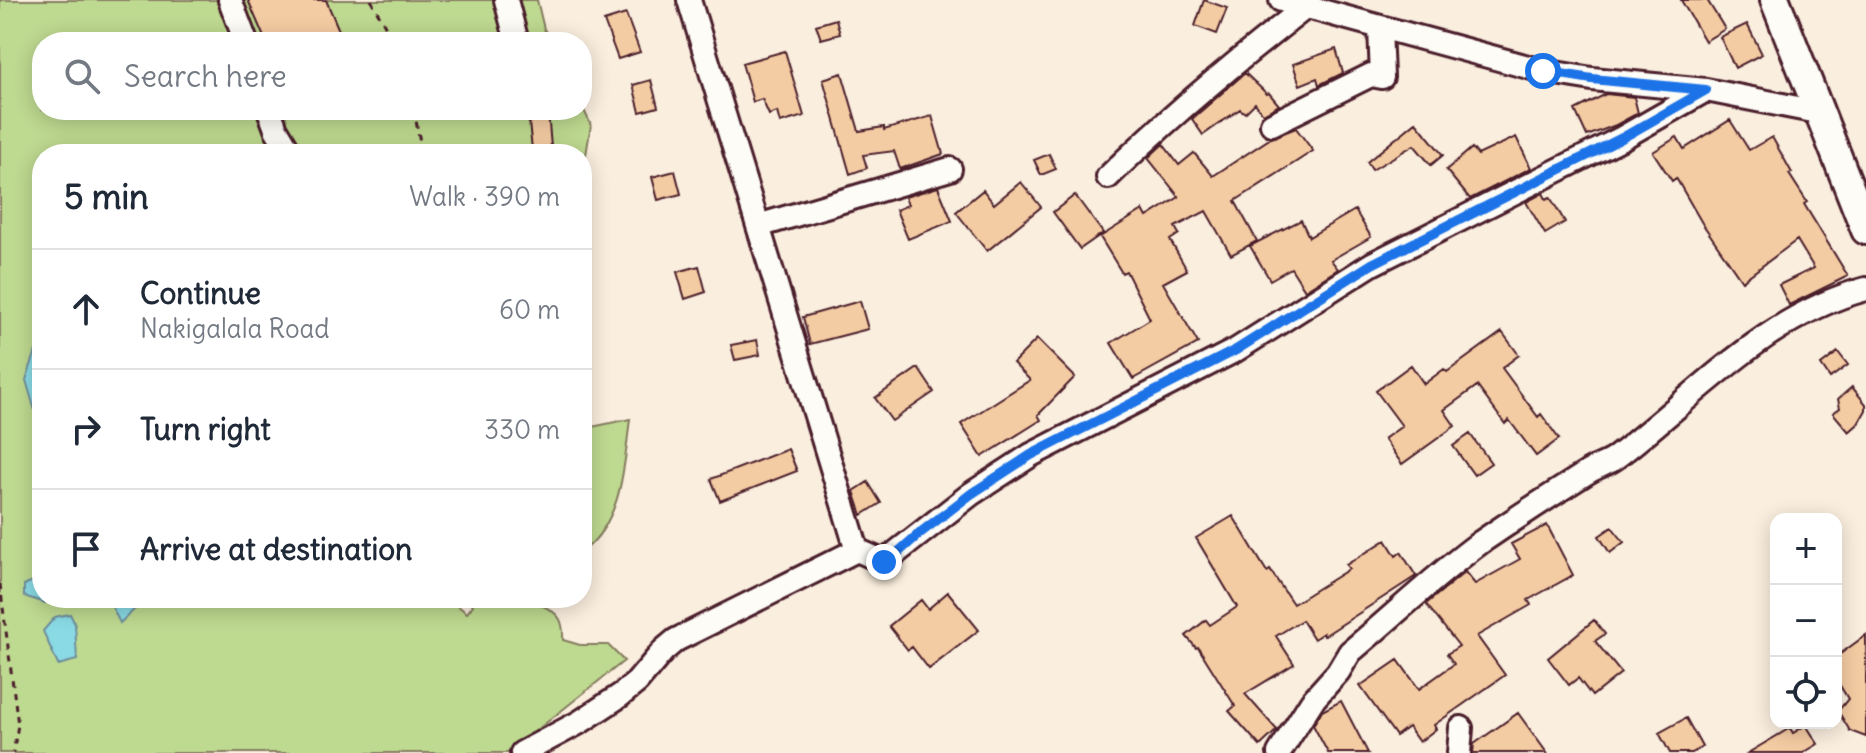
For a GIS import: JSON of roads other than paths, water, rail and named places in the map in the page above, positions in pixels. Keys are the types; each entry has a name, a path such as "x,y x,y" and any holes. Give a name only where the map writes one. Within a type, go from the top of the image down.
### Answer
{"main road":[{"path":"1775,0 1866,230"}],"street":[{"path":"230,0 242,32"},
{"path":"506,0 514,32"},
{"path":"689,0 857,550 884,562 971,494 1031,455 1236,350 1372,264 1622,138 1706,90"},
{"path":"1281,0 1543,71 1706,90 1818,112"},
{"path":"1108,177 1165,120 1306,7"},
{"path":"1272,124 1371,75 1382,77 1380,28"},
{"path":"273,120 285,144"},
{"path":"758,226 950,169"},
{"path":"1279,753 1312,701 1338,672 1350,652 1480,543 1591,470 1613,460 1748,349 1793,320 1849,293 1866,289"},
{"path":"522,753 580,722 621,695 676,640 857,550"},
{"path":"1459,753 1461,728"}],"water":[{"path":"32,362 32,400 26,380"},
{"path":"32,582 32,599 24,596 24,585"},
{"path":"112,608 138,608 135,609 120,623"},
{"path":"70,614 75,624 77,660 58,665 43,631 55,617"}]}
